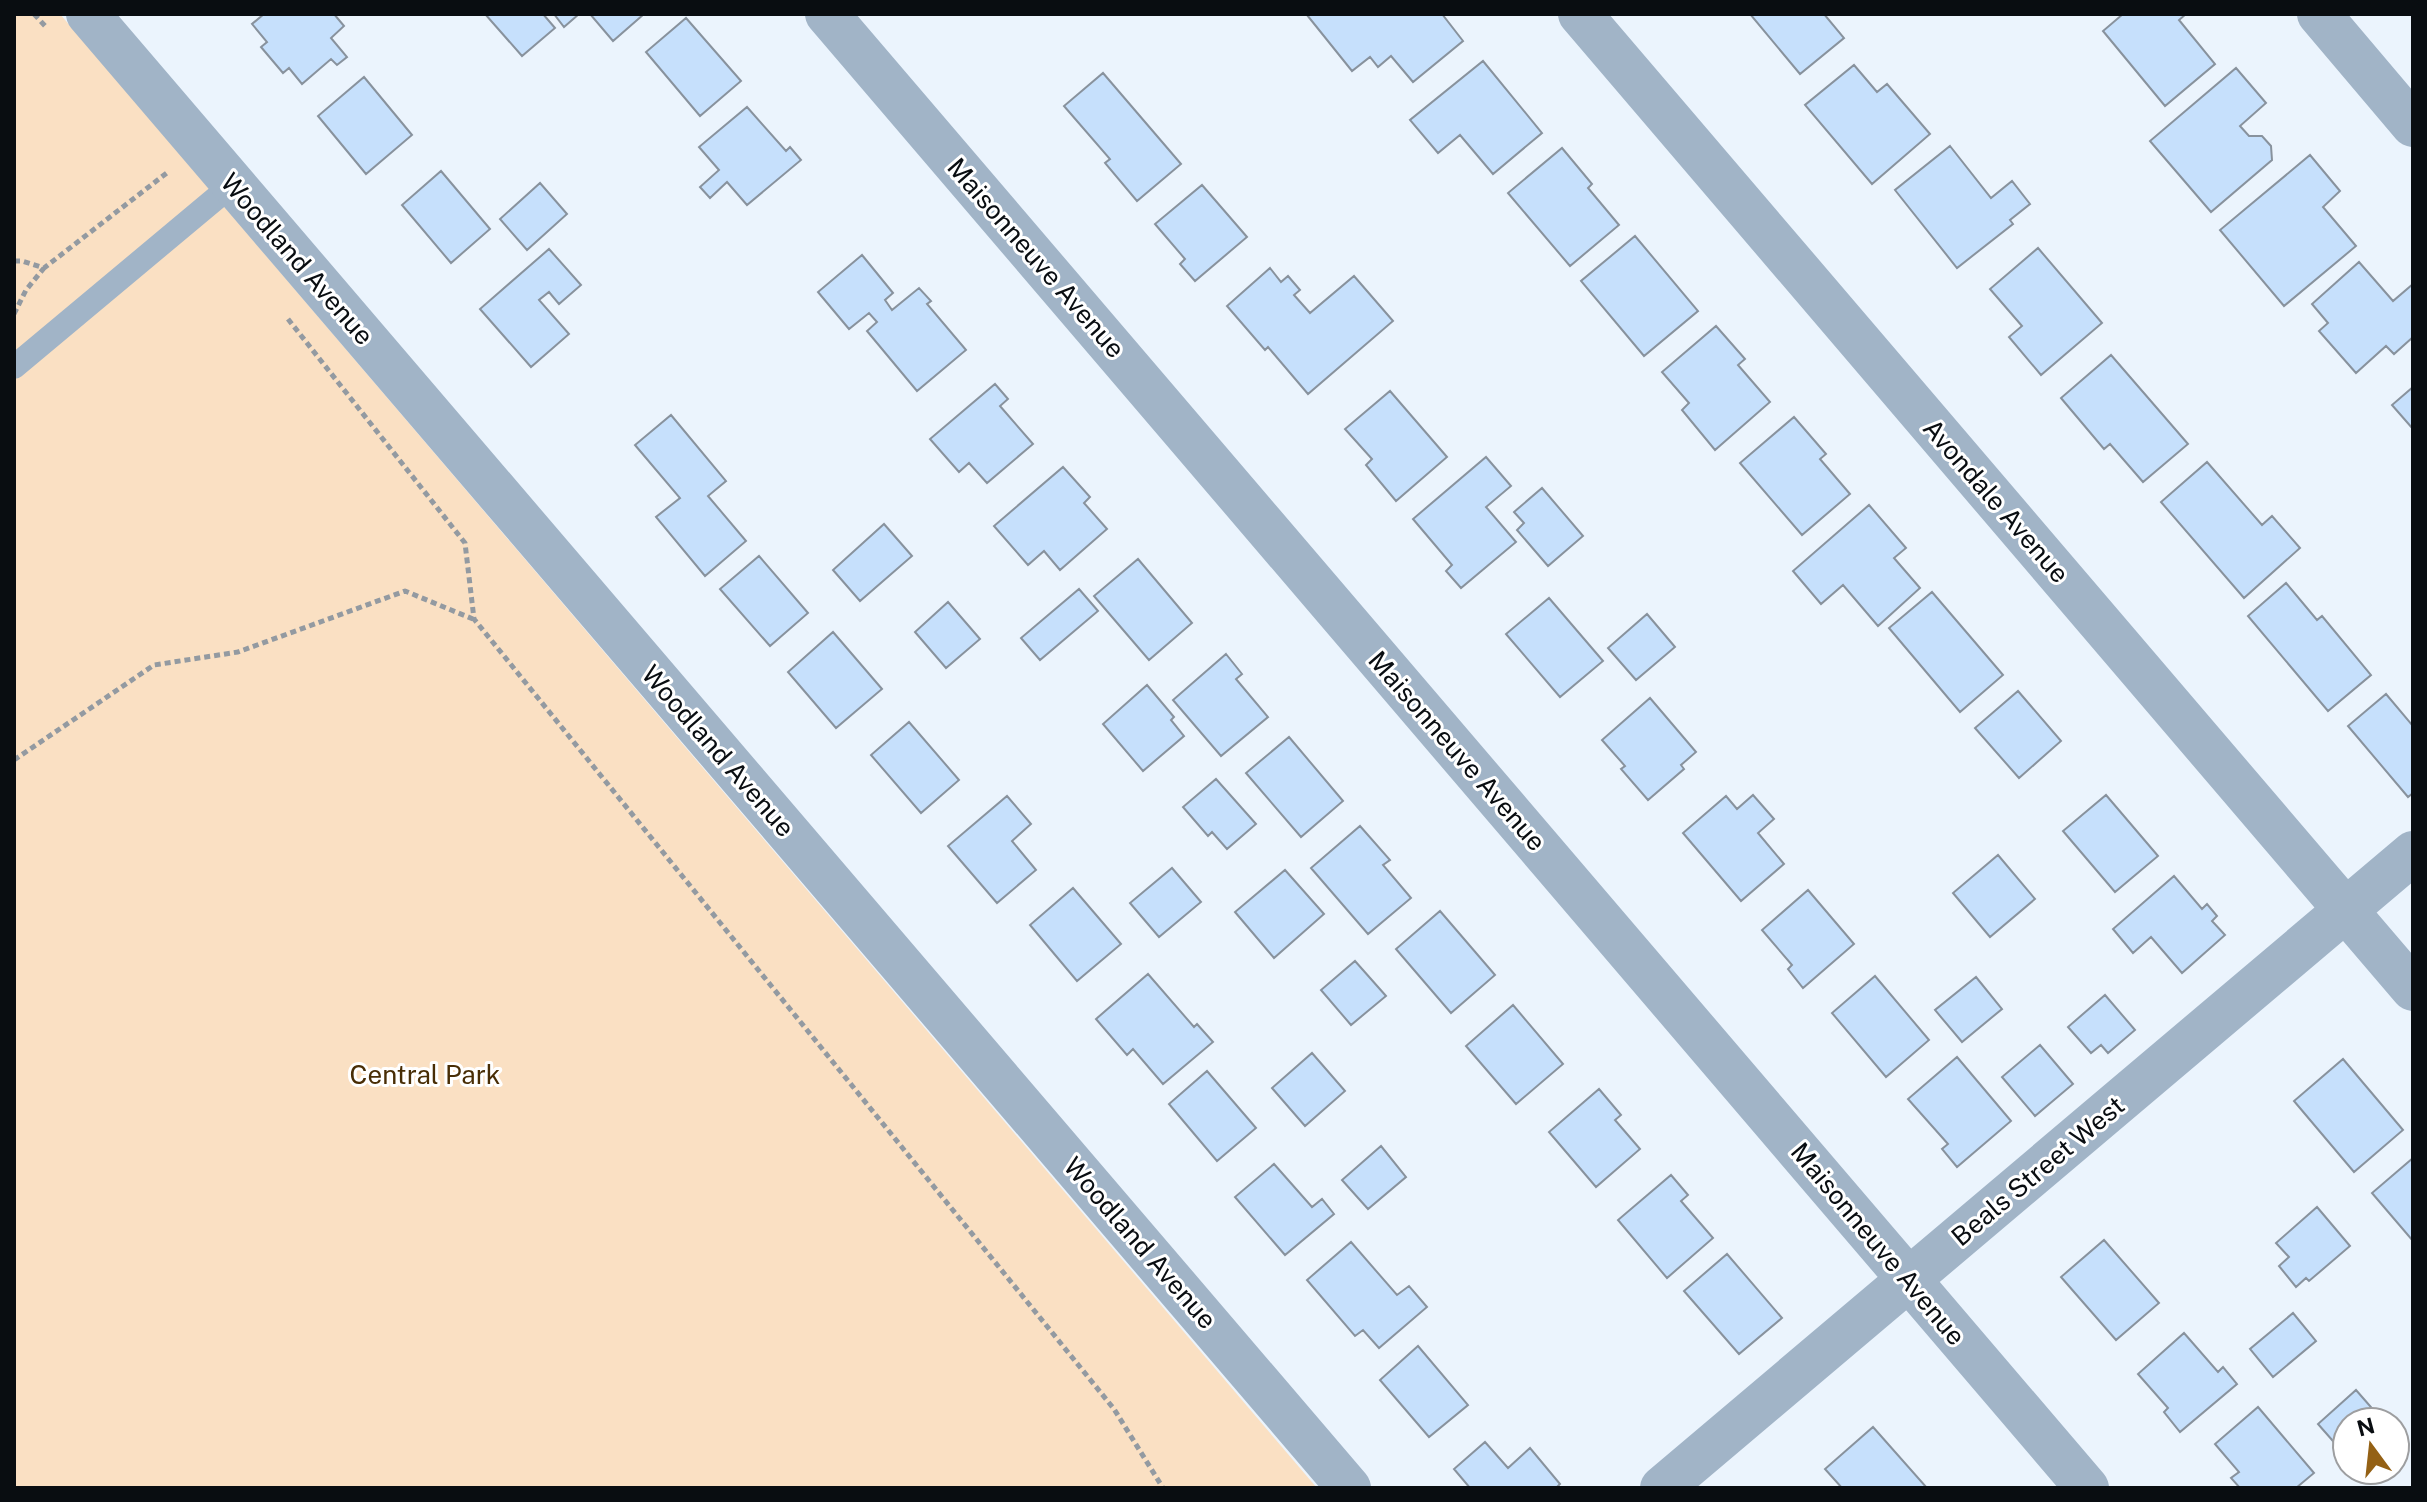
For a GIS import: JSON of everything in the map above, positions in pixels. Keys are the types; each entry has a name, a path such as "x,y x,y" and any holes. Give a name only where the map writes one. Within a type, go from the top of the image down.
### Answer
{"street":[{"name":"Woodland Avenue","path":"88,14 1349,1488"},
{"name":"Maisonneuve Avenue","path":"827,14 2087,1488"},
{"name":"Avondale Avenue","path":"1580,14 2413,989"},
{"path":"2319,14 2413,125"},
{"name":"Beals Street West","path":"1662,1488 2413,853"}],"lane":[{"path":"14,367 233,184"}],"path":[{"path":"14,314 26,290 44,268 172,169"},
{"path":"14,261 44,268"},
{"path":"286,318 465,543 474,619"},
{"path":"14,760 154,665 238,652 405,591 474,619 1114,1409 1163,1488"}],"green space":[{"name":"Central Park","path":"14,14 60,14 1317,1488 14,1488"}],"building":[{"path":"264,14 334,14 344,26 331,38 347,57 337,65 331,59 302,84 289,68 283,73 261,47 267,42 252,24"},
{"path":"485,14 543,14 555,28 522,56"},
{"path":"554,14 579,14 564,27"},
{"path":"590,14 644,14 613,41"},
{"path":"1309,14 1442,14 1463,41 1413,82 1391,56 1378,67 1370,57 1352,71"},
{"path":"1750,14 1824,14 1844,38 1800,74"},
{"path":"2123,14 2186,14 2179,20 2215,64 2165,106 2103,31"},
{"path":"686,18 741,81 700,116 646,52"},
{"path":"1483,61 1542,133 1493,174 1460,135 1438,153 1410,120"},
{"path":"1854,65 1877,92 1887,84 1930,134 1872,184 1805,105"},
{"path":"2236,68 2266,103 2240,126 2249,136 2262,136 2271,146 2272,160 2211,212 2150,141"},
{"path":"1103,73 1181,164 1137,201 1105,163 1110,159 1064,106"},
{"path":"364,77 412,135 366,174 318,116"},
{"path":"747,107 786,151 790,147 801,160 747,205 727,182 710,198 700,187 719,170 699,147"},
{"path":"1950,146 1991,198 2012,181 2030,204 2010,220 2013,224 1957,268 1895,190"},
{"path":"1562,148 1592,184 1588,188 1619,225 1570,266 1508,193"},
{"path":"2310,155 2340,191 2323,207 2356,246 2284,306 2220,230"},
{"path":"441,171 490,229 451,263 402,205"},
{"path":"540,183 567,214 527,250 500,219"},
{"path":"1202,185 1247,237 1195,281 1180,264 1185,259 1155,224"},
{"path":"1635,236 1698,311 1644,356 1581,281"},
{"path":"2038,248 2102,323 2041,375 2009,337 2022,326 1990,289"},
{"path":"549,249 581,285 559,304 549,292 539,300 569,334 531,367 480,309"},
{"path":"862,255 893,293 885,300 892,310 919,288 931,301 927,304 966,350 917,391 867,331 877,322 869,313 849,329 818,292"},
{"path":"2359,262 2393,301 2413,284 2413,337 2394,354 2386,346 2356,373 2319,331 2328,323 2312,304"},
{"path":"1270,268 1281,282 1288,276 1300,290 1294,295 1310,313 1354,276 1393,321 1308,394 1227,306"},
{"path":"1716,326 1745,359 1738,365 1770,402 1715,450 1682,410 1689,403 1662,372"},
{"path":"2111,355 2188,444 2143,482 2110,444 2104,449 2061,398"},
{"path":"995,384 1008,399 1000,406 1033,444 987,483 969,463 959,472 930,439"},
{"path":"2413,387 2413,429 2392,405"},
{"path":"1390,391 1447,457 1396,501 1366,465 1372,459 1345,429"},
{"path":"671,415 726,481 708,496 746,541 705,576 656,517 680,498 635,445"},
{"path":"1794,417 1826,454 1820,459 1850,494 1802,535 1740,463"},
{"path":"1486,457 1511,486 1486,507 1516,542 1461,588 1446,571 1452,565 1413,519"},
{"path":"2207,462 2262,525 2272,516 2300,548 2244,598 2161,502"},
{"path":"1063,467 1090,497 1084,503 1107,529 1060,570 1044,551 1028,565 994,526"},
{"path":"1542,488 1583,536 1548,566 1517,530 1524,523 1514,512"},
{"path":"1869,505 1906,548 1894,558 1920,588 1878,626 1843,585 1821,604 1793,571"},
{"path":"884,524 912,556 860,601 833,570"},
{"path":"759,556 808,613 770,646 720,589"},
{"path":"1138,559 1192,623 1149,660 1094,596"},
{"path":"2286,583 2317,620 2322,616 2371,675 2328,711 2248,616"},
{"path":"1079,589 1098,611 1040,660 1021,638"},
{"path":"1932,592 2003,675 1960,712 1889,628"},
{"path":"1549,598 1603,661 1560,697 1506,634"},
{"path":"948,602 980,639 946,668 915,632"},
{"path":"1647,614 1675,647 1636,680 1608,648"},
{"path":"833,632 882,689 836,728 788,672"},
{"path":"1226,654 1242,674 1236,679 1268,717 1221,756 1173,700"},
{"path":"1147,685 1174,717 1171,720 1184,736 1143,771 1103,724"},
{"path":"2018,691 2061,741 2019,778 1975,728"},
{"path":"2386,694 2413,726 2413,793 2408,797 2348,726"},
{"path":"1650,698 1696,752 1681,765 1684,769 1648,800 1621,769 1625,766 1602,740"},
{"path":"909,722 959,780 921,813 871,755"},
{"path":"1289,737 1343,801 1301,837 1246,773"},
{"path":"1216,779 1256,824 1227,849 1212,832 1208,836 1183,807"},
{"path":"1753,795 1774,819 1758,833 1784,864 1741,901 1683,833 1726,796 1737,809"},
{"path":"2106,795 2158,856 2115,892 2063,831"},
{"path":"1007,796 1031,824 1012,841 1036,870 997,903 948,846"},
{"path":"1360,826 1390,860 1383,865 1411,898 1368,934 1311,868"},
{"path":"1998,855 2035,899 1990,937 1953,893"},
{"path":"1172,868 1201,902 1159,937 1130,903"},
{"path":"1285,870 1324,914 1274,958 1235,912"},
{"path":"2174,876 2202,909 2207,904 2217,916 2212,921 2225,935 2182,973 2151,937 2133,953 2113,929"},
{"path":"1073,888 1121,944 1077,981 1030,925"},
{"path":"1808,890 1854,944 1803,988 1788,969 1792,965 1762,930"},
{"path":"1440,911 1495,975 1451,1013 1396,949"},
{"path":"1355,961 1386,996 1351,1025 1321,990"},
{"path":"1148,974 1194,1027 1197,1024 1213,1042 1163,1084 1133,1049 1127,1055 1096,1019"},
{"path":"1875,976 1929,1040 1886,1077 1832,1013"},
{"path":"1976,977 2002,1009 1962,1042 1935,1010"},
{"path":"2105,995 2135,1030 2108,1053 2101,1045 2091,1053 2068,1027"},
{"path":"1513,1005 1563,1064 1516,1104 1466,1046"},
{"path":"2040,1045 2073,1084 2035,1116 2002,1077"},
{"path":"1312,1053 1345,1091 1305,1126 1272,1088"},
{"path":"1957,1057 2011,1121 1957,1167 1942,1149 1948,1144 1908,1099"},
{"path":"2343,1059 2403,1130 2354,1172 2294,1101"},
{"path":"1207,1071 1256,1128 1217,1161 1169,1104"},
{"path":"1599,1089 1621,1115 1615,1120 1640,1149 1596,1187 1549,1132"},
{"path":"1381,1146 1406,1177 1368,1209 1342,1180"},
{"path":"2413,1158 2413,1241 2372,1193"},
{"path":"1274,1164 1312,1207 1322,1199 1334,1214 1285,1255 1235,1197"},
{"path":"1671,1175 1688,1195 1681,1201 1713,1238 1667,1278 1618,1220"},
{"path":"2317,1207 2350,1246 2309,1281 2306,1278 2296,1287 2279,1266 2289,1257 2276,1243"},
{"path":"2104,1240 2159,1303 2116,1340 2061,1277"},
{"path":"1351,1242 1397,1295 1409,1286 1427,1307 1379,1348 1363,1330 1355,1336 1307,1280"},
{"path":"1727,1254 1782,1318 1739,1354 1684,1291"},
{"path":"2293,1313 2316,1341 2273,1377 2250,1349"},
{"path":"2184,1333 2218,1372 2223,1367 2237,1384 2180,1432 2164,1412 2168,1408 2138,1374"},
{"path":"1418,1346 1468,1405 1429,1437 1380,1380"},
{"path":"2356,1390 2370,1406 2338,1406"},
{"path":"2258,1407 2314,1473 2296,1488 2240,1488 2231,1478 2239,1472 2215,1444"},
{"path":"2331,1412 2331,1439 2318,1424"},
{"path":"1873,1427 1927,1488 1842,1488 1825,1469"},
{"path":"1485,1442 1508,1468 1530,1448 1560,1484 1556,1488 1470,1488 1454,1469"}]}
